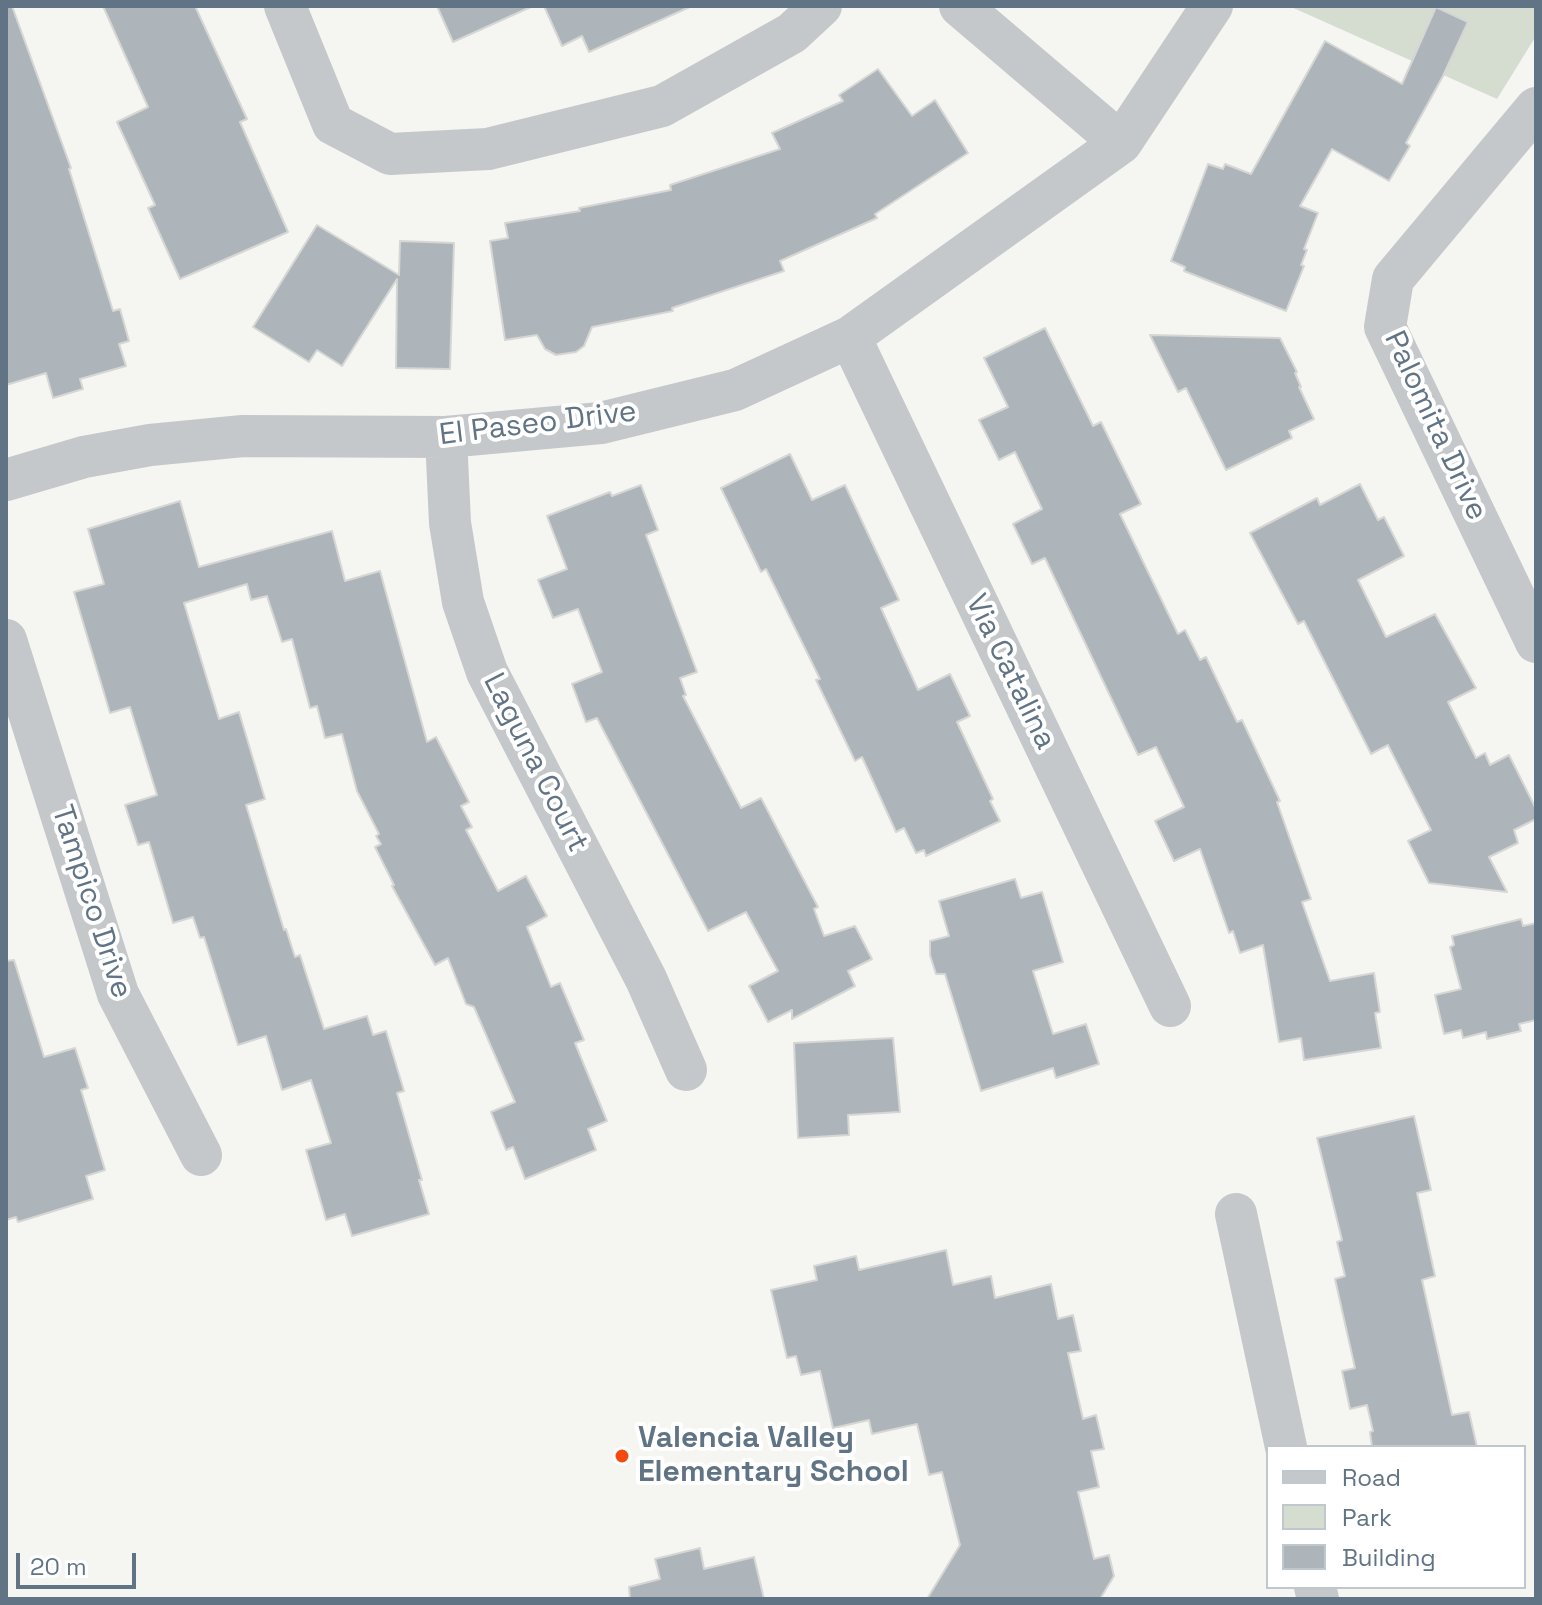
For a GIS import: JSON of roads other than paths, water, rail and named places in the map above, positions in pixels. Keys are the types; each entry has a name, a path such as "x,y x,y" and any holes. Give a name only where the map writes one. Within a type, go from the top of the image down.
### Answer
{"street":[{"path":"285,6 333,124 390,154 488,149 662,106 792,33 821,6"},
{"path":"960,6 1121,143"},
{"name":"El Paseo Drive","path":"6,480 84,457 150,445 243,436 446,437 601,423 735,390 850,337 1121,143 1212,6"},
{"name":"Palomita Drive","path":"1536,108 1393,279 1385,327 1536,642"},
{"name":"Via Catalina","path":"850,337 1170,1006"},
{"name":"Laguna Court","path":"446,437 450,523 463,602 487,672 646,979 686,1070"},
{"name":"Tampico Drive","path":"6,640 118,994 201,1155"},
{"path":"1236,1214 1286,1445"}],"place":[{"name":"Valencia Valley Elementary School","path":"622,1456"}]}
